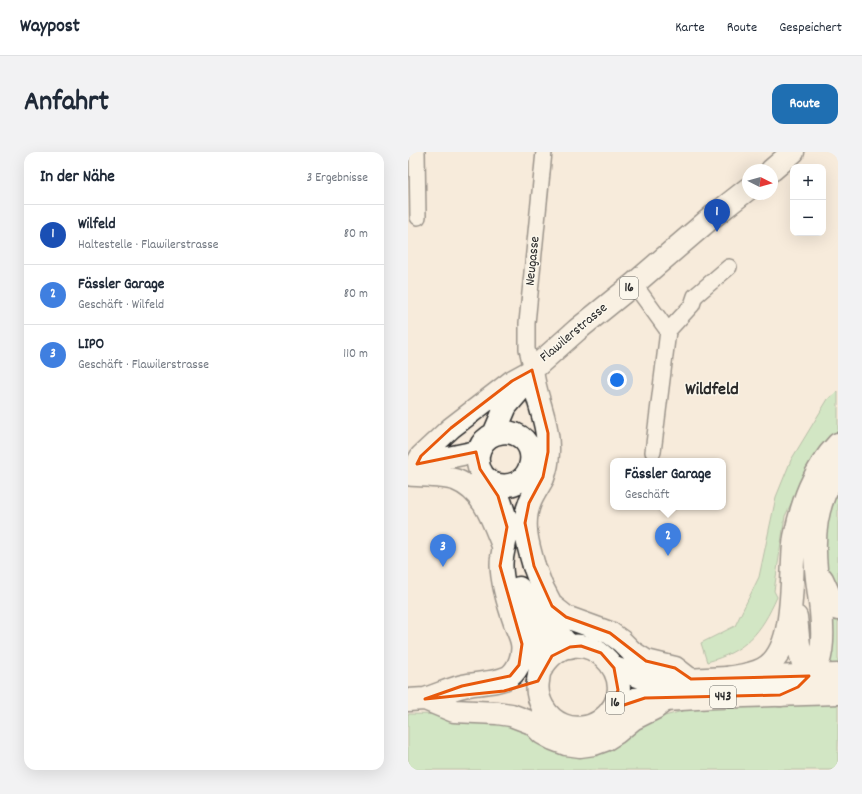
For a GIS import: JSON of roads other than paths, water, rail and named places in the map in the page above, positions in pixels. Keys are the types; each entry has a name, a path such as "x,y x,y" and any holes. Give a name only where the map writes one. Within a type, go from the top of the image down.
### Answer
{"main road":[{"path":"778,165 793,152"},
{"name":"Flawilerstrasse","path":"494,434 506,406 518,392 532,370 583,325 742,194"},
{"path":"412,472 421,456 451,428 512,380 532,370 534,385 548,433 548,452 543,477 529,503 526,523 528,544 541,585 552,606 566,617 610,633 632,652 646,661 675,668 691,679"},
{"path":"518,392 518,412 521,437"},
{"path":"412,472 483,468 506,486 519,482 527,474 531,465 531,455 528,445 521,437 508,432 494,434 483,443 483,468 498,496 507,527 500,566 522,644 522,655 519,665 510,676 495,681 462,686 417,699"},
{"path":"727,678 747,675 763,669 781,650 786,638 792,591 794,546 806,496 820,468 838,444"},
{"path":"780,695 792,691 810,676 814,672 819,662 823,640 815,541 819,510 826,491 838,470"},
{"path":"412,472 455,479 467,486 480,498 490,514 503,547"},
{"path":"519,482 514,515 519,547 524,565 535,598 550,623 570,647"},
{"name":"16","path":"417,699 453,698 477,693 504,691 539,676 545,663 560,650 581,646 591,648 601,653 609,660 614,668 618,680 618,690 612,709 596,724 574,728 554,720 546,712 540,703 537,692 539,676 542,648 524,603 512,563 503,547"},
{"path":"816,566 831,599 838,610"},
{"path":"792,591 800,655 803,667 819,685 838,692"},
{"path":"614,668 647,679 665,681 691,679"},
{"name":"443","path":"691,679 838,675"},
{"path":"780,695 838,692"},
{"name":"443","path":"660,704 780,695"},
{"name":"16","path":"453,698 477,702 508,702 530,706 546,712"},
{"path":"612,709 635,699 645,698 660,704"},
{"path":"417,699 454,711 511,715 532,723 553,739 566,744 580,746 594,744 604,740 616,733 633,719 660,704"}],"street":[{"path":"417,152 418,217"},
{"name":"Neugasse","path":"532,370 527,349 527,323 544,152"},
{"path":"653,452 668,331 692,305 695,296 729,267"},
{"path":"634,284 668,331"}],"place":[{"name":"Wilfeld","path":"717,232"},
{"name":"Fässler Garage","path":"668,556"},
{"name":"LIPO","path":"443,567"}],"district":[{"name":"Wildfeld","path":"712,390"}]}
